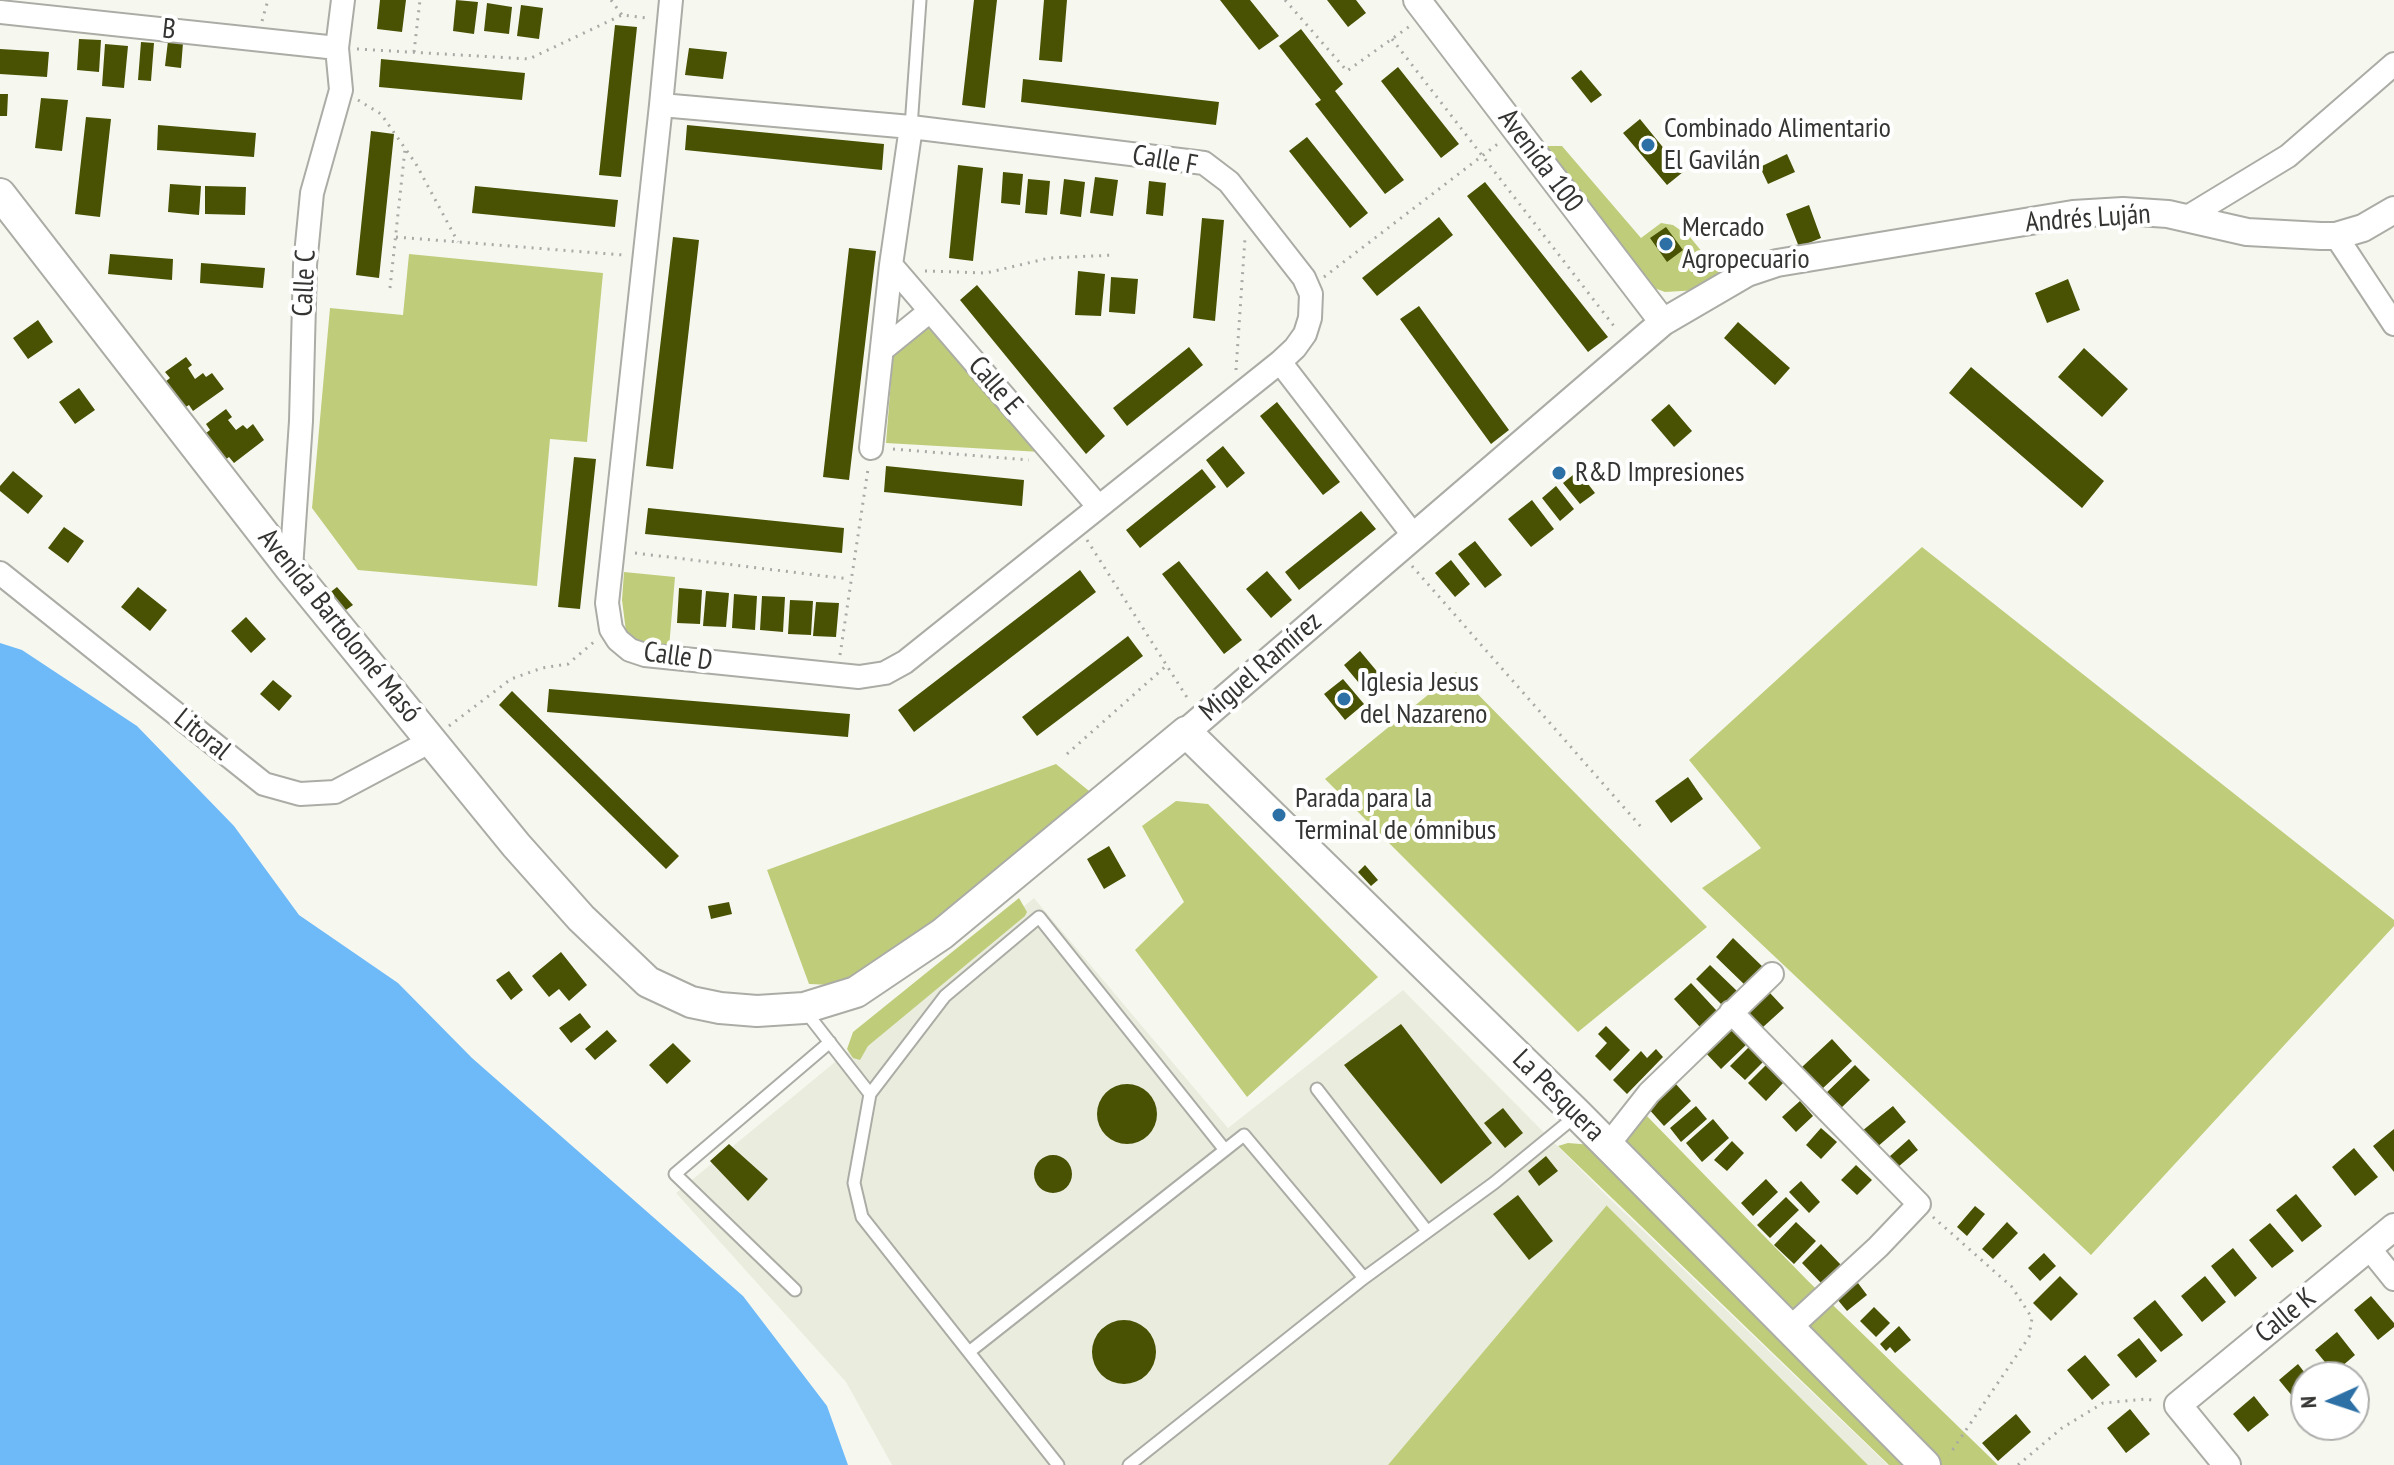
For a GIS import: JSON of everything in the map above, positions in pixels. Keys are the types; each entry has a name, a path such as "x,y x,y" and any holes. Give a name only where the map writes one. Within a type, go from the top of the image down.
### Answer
{"main road":[{"name":"Avenida Bartolomé Masó","path":"0,194 291,569 571,908 648,982 691,1002 720,1008"},
{"name":"Miguel Ramírez","path":"720,1008 757,1011 804,1008 856,992 942,934 1193,726"},
{"name":"La Pesquera","path":"1193,726 1925,1465"}],"street":[{"name":"Calle C","path":"291,569 301,421 305,265 312,193 341,90 337,48 343,0"},
{"name":"Avenida 100","path":"1422,6 1663,322"},
{"name":"Calle D","path":"670,10 607,603 611,629 630,650 645,655 859,677 885,673 905,662 1280,362"},
{"name":"B","path":"0,12 337,48"},
{"path":"2186,218 2288,156 2394,64"},
{"name":"Calle F","path":"661,105 911,127 1204,163 1229,182 1304,278 1308,289"},
{"path":"871,448 891,265 911,127"},
{"name":"Andrés Luján","path":"1777,263 2073,214 2123,211 2168,214 2247,232 2336,236 2363,228 2394,210"},
{"path":"2336,236 2394,324"},
{"name":"Miguel Ramírez","path":"1193,726 1663,322 1747,273 1777,263"},
{"name":"Calle E","path":"891,265 1098,506"},
{"path":"1308,289 1312,306 1305,334 1280,362 1406,543"},
{"path":"882,350 930,311"},
{"name":"Litoral","path":"0,573 264,784 300,794 335,792 431,741"},
{"path":"1608,1145 1649,1093 1772,974"},
{"path":"1731,1012 1919,1204 1878,1247 1790,1328"},
{"name":"Calle K","path":"2178,1405 2394,1227"},
{"path":"2369,1248 2394,1279"},
{"path":"2178,1405 2227,1465"}],"lane":[{"path":"0,12 1,0"},
{"path":"911,127 920,0"},
{"path":"1058,1465 862,1217 854,1183 870,1094 945,996 1039,917 1225,1150"},
{"path":"804,1008 870,1094"},
{"path":"795,1290 675,1174 830,1042"},
{"path":"1317,1089 1427,1231"},
{"path":"1129,1465 1364,1278 1494,1183 1577,1114"},
{"path":"969,1352 1244,1135 1364,1278"}],"path":[{"path":"414,53 420,0"},
{"path":"611,0 622,15"},
{"path":"1285,0 1347,71 1392,39 1422,6"},
{"path":"337,48 529,59 622,15 670,10"},
{"path":"1392,39 1632,349"},
{"path":"341,90 381,114 405,148 458,242"},
{"path":"1308,289 1517,129"},
{"path":"390,288 405,148"},
{"path":"1234,398 1247,204"},
{"path":"396,237 645,256"},
{"path":"891,265 940,273 986,273 1049,258 1115,255"},
{"path":"837,674 871,448 1061,462"},
{"path":"1076,523 1167,666 1193,726"},
{"path":"1406,543 1642,828"},
{"path":"612,550 849,579"},
{"path":"431,741 511,679 542,668 568,664 611,629"},
{"path":"1067,754 1167,666"},
{"path":"1919,1204 2012,1287 2032,1318 2029,1337 1942,1465"},
{"path":"2018,1465 2062,1428 2103,1403 2146,1399 2178,1405"}],"shaded area":[{"path":"1034,898 1228,1128 1403,990 1606,1195 1888,1465 892,1465 846,1382 676,1193"}],"green space":[{"path":"1540,146 1562,146 1641,238 1661,223 1673,225 1690,237 1720,274 1699,290 1665,292 1654,288 1643,280"},
{"path":"409,254 603,273 587,442 550,439 537,586 358,570 312,508 330,308 403,315"},
{"path":"927,325 1041,452 886,443 893,355"},
{"path":"1922,547 2394,920 2394,926 2091,1255 1702,888 1761,848 1689,760"},
{"path":"624,572 675,577 669,648 635,644 626,632 622,600"},
{"path":"1456,672 1707,927 1578,1032 1325,779"},
{"path":"1056,764 1094,795 941,922 857,979 832,985 809,984 767,870"},
{"path":"1176,801 1208,804 1378,977 1247,1097 1135,950 1184,902 1142,826"},
{"path":"1019,898 1027,912 1025,916 868,1046 860,1060 853,1058 847,1049 853,1032"},
{"path":"1644,1113 1808,1281 1998,1465 1937,1465 1618,1140"},
{"path":"1568,1143 1593,1145 1913,1465 1889,1465 1558,1146"},
{"path":"1607,1206 1868,1465 1388,1465"}],"water":[{"path":"0,643 22,650 137,726 234,826 299,915 398,983 472,1058 743,1296 827,1406 848,1465 0,1465"}],"building":[{"path":"380,0 406,0 402,32 377,29"},
{"path":"456,0 478,2 474,34 453,31"},
{"path":"974,0 997,0 985,108 962,105"},
{"path":"1044,0 1067,0 1062,62 1039,60"},
{"path":"1220,0 1250,0 1279,36 1259,50"},
{"path":"1327,0 1356,0 1366,13 1348,27"},
{"path":"487,3 512,7 509,34 484,31"},
{"path":"521,5 543,8 539,39 517,36"},
{"path":"615,25 637,27 621,177 599,175"},
{"path":"1301,29 1343,84 1335,91 1404,180 1385,194 1315,104 1321,100 1279,46"},
{"path":"79,39 101,40 99,72 77,70"},
{"path":"168,41 183,43 181,68 165,66"},
{"path":"141,42 154,43 151,81 138,80"},
{"path":"105,44 128,46 124,88 102,86"},
{"path":"689,48 727,52 723,79 685,75"},
{"path":"0,49 49,52 47,77 0,74"},
{"path":"381,59 525,73 522,100 379,87"},
{"path":"1398,67 1459,144 1441,158 1381,81"},
{"path":"1581,70 1602,95 1591,103 1571,78"},
{"path":"1023,79 1219,102 1216,125 1021,102"},
{"path":"0,94 8,94 7,116 0,116"},
{"path":"41,98 68,100 62,151 35,148"},
{"path":"86,117 111,119 100,217 75,214"},
{"name":"Combinado Alimentario El Gavilán","path":"1640,119 1683,172 1667,185 1623,133"},
{"path":"158,125 256,133 254,157 157,150"},
{"path":"687,125 884,144 882,170 685,150"},
{"path":"371,131 394,134 379,278 356,275"},
{"path":"1307,137 1368,213 1350,228 1289,151"},
{"path":"1787,154 1795,172 1768,184 1760,167"},
{"path":"958,165 983,168 973,261 949,258"},
{"path":"1003,172 1023,174 1020,205 1001,203"},
{"path":"1095,177 1118,180 1113,216 1090,213"},
{"path":"1028,179 1050,181 1047,215 1025,213"},
{"path":"1064,179 1085,182 1081,217 1060,214"},
{"path":"1149,181 1166,183 1163,216 1146,214"},
{"path":"1485,182 1608,337 1588,352 1467,196"},
{"path":"170,184 201,186 199,215 168,212"},
{"path":"205,186 246,187 245,215 205,214"},
{"path":"475,186 618,200 615,227 472,213"},
{"path":"1809,205 1821,238 1799,247 1786,214"},
{"path":"1439,217 1453,235 1377,296 1362,278"},
{"path":"1202,218 1224,220 1215,321 1193,318"},
{"name":"Mercado Agropecuario","path":"1666,227 1683,250 1667,262 1650,238"},
{"path":"673,237 699,240 673,469 646,466"},
{"path":"849,248 876,251 849,480 823,477"},
{"path":"110,254 173,259 172,280 108,274"},
{"path":"201,263 265,268 263,288 200,283"},
{"path":"1078,271 1105,274 1101,316 1075,315"},
{"path":"1111,277 1138,279 1135,314 1109,312"},
{"path":"2068,279 2080,310 2047,323 2035,293"},
{"path":"977,285 1105,436 1086,454 960,300"},
{"path":"1419,306 1509,430 1491,444 1400,319"},
{"path":"38,320 53,342 28,359 13,338"},
{"path":"1738,322 1790,368 1775,385 1724,338"},
{"path":"1189,347 1203,365 1127,426 1113,408"},
{"path":"2084,348 2128,389 2102,417 2058,377"},
{"path":"186,357 192,365 188,368 195,379 203,373 206,377 212,373 224,389 193,411 189,405 184,408 165,382 170,378 165,372"},
{"path":"1971,367 2104,481 2082,508 1949,393"},
{"path":"79,388 95,410 75,424 59,402"},
{"path":"1277,402 1340,482 1323,495 1260,416"},
{"path":"1669,404 1692,431 1674,447 1651,420"},
{"path":"226,409 232,417 228,420 236,430 243,425 247,429 253,424 264,440 234,463 229,457 225,460 206,433 210,430 206,424"},
{"path":"1223,446 1245,473 1227,488 1206,460"},
{"path":"574,457 596,459 580,609 558,607"},
{"path":"886,466 1024,480 1022,506 884,492"},
{"path":"1202,469 1216,487 1140,548 1126,530"},
{"path":"13,471 43,496 28,514 0,491 0,486"},
{"path":"1578,471 1595,493 1580,504 1563,483"},
{"path":"1556,486 1574,509 1560,521 1542,498"},
{"path":"1532,500 1554,529 1531,547 1508,519"},
{"path":"648,508 844,528 842,553 645,534"},
{"path":"1361,511 1376,529 1299,590 1285,572"},
{"path":"64,527 84,541 68,563 48,548"},
{"path":"1475,541 1502,575 1485,588 1458,554"},
{"path":"1451,560 1470,584 1455,597 1435,573"},
{"path":"1179,561 1242,640 1224,654 1162,574"},
{"path":"1080,570 1096,592 914,732 898,710"},
{"path":"1267,571 1292,600 1271,618 1246,589"},
{"path":"138,587 167,610 150,631 121,607"},
{"path":"337,587 353,605 343,612 328,594"},
{"path":"679,588 702,590 700,624 677,623"},
{"path":"706,591 729,593 726,627 703,626"},
{"path":"734,594 757,596 755,630 732,628"},
{"path":"762,596 785,597 783,632 760,630"},
{"path":"790,600 813,601 811,635 788,634"},
{"path":"816,602 839,603 836,637 813,636"},
{"path":"246,617 266,639 251,653 231,631"},
{"path":"1128,636 1143,656 1037,736 1022,717"},
{"path":"1360,651 1385,681 1369,695 1344,665"},
{"name":"Iglesia Jesus del Nazareno","path":"1343,679 1364,704 1345,720 1324,694"},
{"path":"273,680 292,696 279,711 260,694"},
{"path":"549,689 850,714 848,737 547,712"},
{"path":"512,691 679,856 666,869 499,705"},
{"path":"1688,777 1703,799 1671,823 1655,801"},
{"path":"1109,846 1126,876 1104,889 1087,859"},
{"path":"1365,865 1378,880 1371,886 1358,872"},
{"path":"729,902 732,914 711,919 708,906"},
{"path":"1733,938 1765,969 1747,987 1716,957"},
{"path":"561,952 587,985 569,1001 559,989 549,997 532,976"},
{"path":"1710,965 1737,991 1723,1006 1696,979"},
{"path":"509,971 523,990 511,1000 496,980"},
{"path":"1691,983 1717,1011 1700,1027 1674,999"},
{"path":"1770,993 1784,1008 1762,1028 1748,1013"},
{"path":"580,1013 591,1027 571,1043 559,1028"},
{"path":"1401,1024 1492,1143 1441,1184 1344,1065"},
{"path":"1730,1024 1748,1043 1721,1069 1703,1050"},
{"path":"1606,1026 1630,1050 1610,1071 1595,1056 1607,1043 1598,1034"},
{"path":"607,1030 617,1041 595,1060 585,1049"},
{"path":"1832,1039 1852,1061 1822,1089 1802,1067"},
{"path":"673,1043 691,1061 667,1084 649,1065"},
{"path":"1749,1047 1764,1061 1745,1080 1730,1066"},
{"path":"1656,1049 1663,1057 1627,1094 1613,1080 1641,1051 1647,1058"},
{"path":"1766,1065 1784,1082 1766,1101 1748,1083"},
{"path":"1855,1065 1870,1080 1839,1110 1824,1095"},
{"path":"1675,1083 1691,1101 1664,1126 1647,1107"},
{"path":"1127,1084 1138,1086 1148,1093 1155,1103 1155,1125 1148,1135 1138,1142 1127,1144 1116,1142 1106,1135 1099,1125 1097,1114 1099,1103 1106,1093 1116,1086"},
{"path":"1800,1101 1813,1116 1796,1132 1782,1117"},
{"path":"1696,1106 1707,1119 1681,1142 1670,1128"},
{"path":"1893,1106 1906,1122 1876,1148 1862,1131"},
{"path":"1503,1108 1523,1133 1505,1148 1484,1123"},
{"path":"1713,1119 1729,1138 1702,1162 1686,1143"},
{"path":"1821,1128 1837,1142 1821,1159 1806,1145"},
{"path":"2394,1129 2394,1172 2373,1146"},
{"path":"1909,1139 1918,1150 1898,1167 1889,1157"},
{"path":"1732,1141 1744,1153 1727,1171 1714,1160"},
{"path":"729,1144 768,1179 748,1201 710,1161"},
{"path":"2354,1148 2378,1177 2355,1196 2332,1167"},
{"path":"1053,1155 1066,1161 1072,1174 1066,1187 1053,1193 1040,1187 1034,1174 1040,1161"},
{"path":"1546,1156 1558,1171 1539,1186 1528,1171"},
{"path":"1856,1165 1872,1180 1857,1195 1841,1180"},
{"path":"1766,1179 1778,1192 1753,1216 1741,1203"},
{"path":"1801,1181 1820,1202 1809,1213 1789,1192"},
{"path":"2296,1194 2322,1226 2302,1242 2276,1210"},
{"path":"1518,1195 1553,1241 1529,1260 1493,1214"},
{"path":"1786,1197 1799,1210 1770,1238 1757,1225"},
{"path":"1975,1206 1985,1214 1967,1236 1957,1227"},
{"path":"1796,1222 1816,1241 1794,1264 1774,1245"},
{"path":"2007,1222 2018,1233 1993,1259 1982,1249"},
{"path":"2270,1223 2294,1251 2272,1268 2249,1240"},
{"path":"1821,1244 1841,1265 1822,1284 1802,1263"},
{"path":"2233,1248 2257,1278 2235,1297 2211,1266"},
{"path":"2044,1253 2056,1266 2040,1281 2028,1268"},
{"path":"2060,1276 2078,1294 2051,1321 2033,1303"},
{"path":"2205,1276 2226,1302 2202,1322 2181,1296"},
{"path":"1858,1283 1867,1295 1847,1311 1837,1299"},
{"path":"2371,1296 2394,1323 2394,1327 2378,1340 2354,1310"},
{"path":"2155,1300 2183,1335 2161,1352 2133,1318"},
{"path":"1874,1307 1890,1323 1876,1337 1860,1321"},
{"path":"1124,1320 1142,1326 1150,1334 1156,1352 1150,1370 1142,1378 1124,1384 1106,1378 1098,1370 1092,1352 1098,1334 1106,1326"},
{"path":"1899,1326 1911,1340 1895,1353 1890,1347 1886,1351 1880,1344"},
{"path":"2337,1332 2355,1355 2348,1361 2324,1361 2315,1350"},
{"path":"2139,1338 2157,1361 2136,1378 2117,1355"},
{"path":"2085,1355 2110,1385 2092,1400 2067,1370"},
{"path":"2290,1371 2290,1393 2279,1380"},
{"path":"2254,1396 2269,1415 2248,1432 2233,1414"},
{"path":"2130,1409 2150,1434 2126,1453 2107,1428"},
{"path":"2016,1414 2031,1432 1998,1461 1982,1443"}],"place":[{"name":"Combinado Alimentario El Gavilán","path":"1648,145"},
{"name":"Mercado Agropecuario","path":"1666,244"},
{"name":"R&D Impresiones","path":"1559,473"},
{"name":"Iglesia Jesus del Nazareno","path":"1344,699"},
{"name":"Parada para la Terminal de ómnibus","path":"1279,815"}]}
